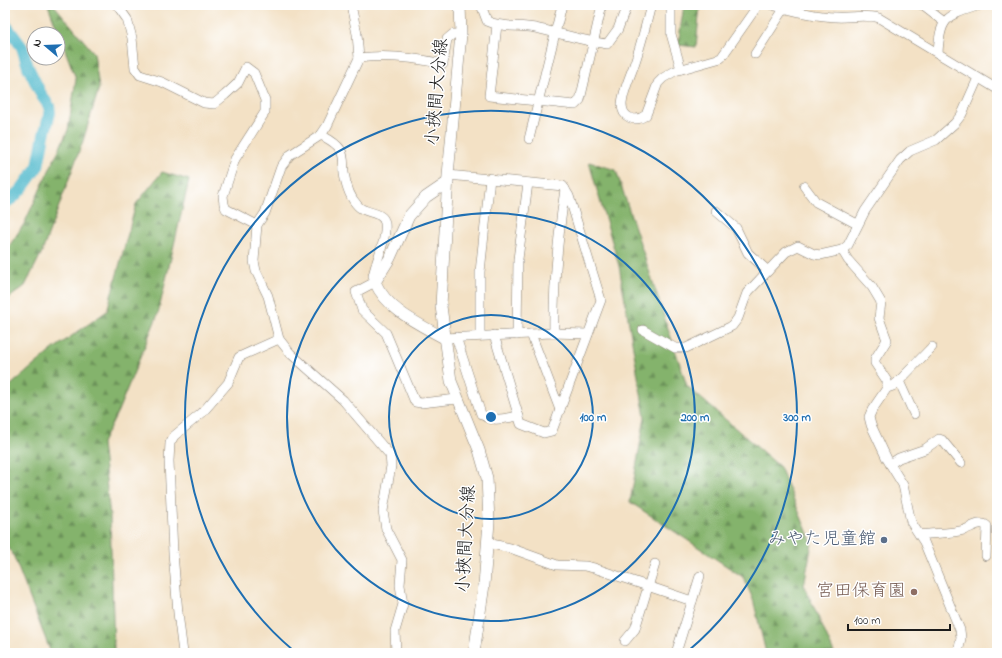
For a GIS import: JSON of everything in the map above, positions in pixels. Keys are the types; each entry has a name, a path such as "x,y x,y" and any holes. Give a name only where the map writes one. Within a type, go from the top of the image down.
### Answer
{"main road":[{"name":"小挾間大分線","path":"460,5 461,34 448,178 441,306 444,338 451,381 479,450 487,478 489,506 484,585 474,653"},
{"path":"444,338 392,305 380,293 376,280 390,258 410,216 426,197 448,178"}],"street":[{"path":"117,5 127,19 132,38 135,68 140,75 162,82 204,103 214,104 235,86 246,67 254,73 265,100 265,112 235,159 223,196 226,209 257,225"},
{"path":"351,5 357,34 359,58 327,126 321,135 290,156 281,167 265,213 257,225 254,261 256,271 268,296 279,339 290,353 343,400 390,455 391,466 383,511 386,529 402,560 400,585 403,604 395,631 396,653"},
{"path":"481,5 487,21 497,25 536,28 555,34 607,44 610,42 618,29 627,5"},
{"path":"528,139 562,5"},
{"path":"497,25 489,96 575,105 580,100 602,5"},
{"path":"651,5 639,50 623,99 622,107 626,116 637,119 646,115 660,80 672,72 721,58 758,5"},
{"path":"671,5 671,34 681,69"},
{"path":"772,5 810,15 836,17 870,16 879,18 997,89"},
{"path":"801,5 810,15"},
{"path":"922,5 944,22"},
{"path":"938,53 940,32 944,22 956,13 980,5"},
{"path":"756,54 784,9"},
{"path":"359,58 373,56 416,58 443,64 448,39 453,34 461,34"},
{"path":"643,330 675,348 686,348 732,326 738,318 747,293 786,252 798,246 814,254 820,255 842,250 852,238 857,224 885,181 904,156 914,149 936,140 959,119 978,78"},
{"path":"321,135 336,144 341,150 344,159 344,172 352,199 359,208 381,216 384,222 384,232 373,276 376,280 356,292 362,310 386,333 415,402 441,402 457,398"},
{"path":"448,178 490,178 563,186 569,196 601,300 552,431 544,433 521,424 494,335"},
{"path":"480,335 480,272 490,178"},
{"path":"517,335 518,259 528,183"},
{"path":"804,186 816,202 857,224"},
{"path":"554,333 553,305 557,238 565,189"},
{"path":"716,211 736,228 748,253 768,271"},
{"path":"842,250 848,260 872,287 881,302 879,318 887,340 875,359 875,363 887,381 887,388 869,417 871,425 890,464 903,485 911,522 920,536 960,630 961,638 958,653"},
{"path":"444,338 480,335 554,333 588,334"},
{"path":"531,334 560,410"},
{"path":"456,337 481,414 488,419 494,420 519,416"},
{"path":"183,653 173,553 169,457 170,443 174,436 202,413 228,382 239,357 279,339"},
{"path":"887,388 893,386 899,381 932,347"},
{"path":"899,381 914,414"},
{"path":"890,464 899,458 925,449 939,439 942,440 961,463"},
{"path":"920,536 964,530 981,523 985,524 987,526 986,556"},
{"path":"487,543 510,548 557,565 585,566 692,601"},
{"path":"625,641 635,628 655,564"},
{"path":"676,653 700,576"}],"green space":[{"path":"48,5 54,5 94,53 99,88 83,141 42,252 25,286 5,301 5,252 24,224 68,130 76,79 66,53 66,26 56,26"},
{"path":"684,5 700,5 696,47 678,45"},
{"path":"589,162 616,170 687,386 780,467 812,543 804,585 834,653 766,653 753,599 743,577 630,502 645,417 619,266"},
{"path":"162,172 189,180 158,314 118,411 102,443 110,516 114,653 51,653 14,557 5,541 5,390 52,350 107,311 136,204"}],"waterway":[{"path":"5,24 22,47 28,67 42,96 49,106 50,113 38,166 23,187 13,198 5,203"}],"place":[{"name":"みやた児童館","path":"884,540"},
{"name":"宮田保育園","path":"914,592"}]}
